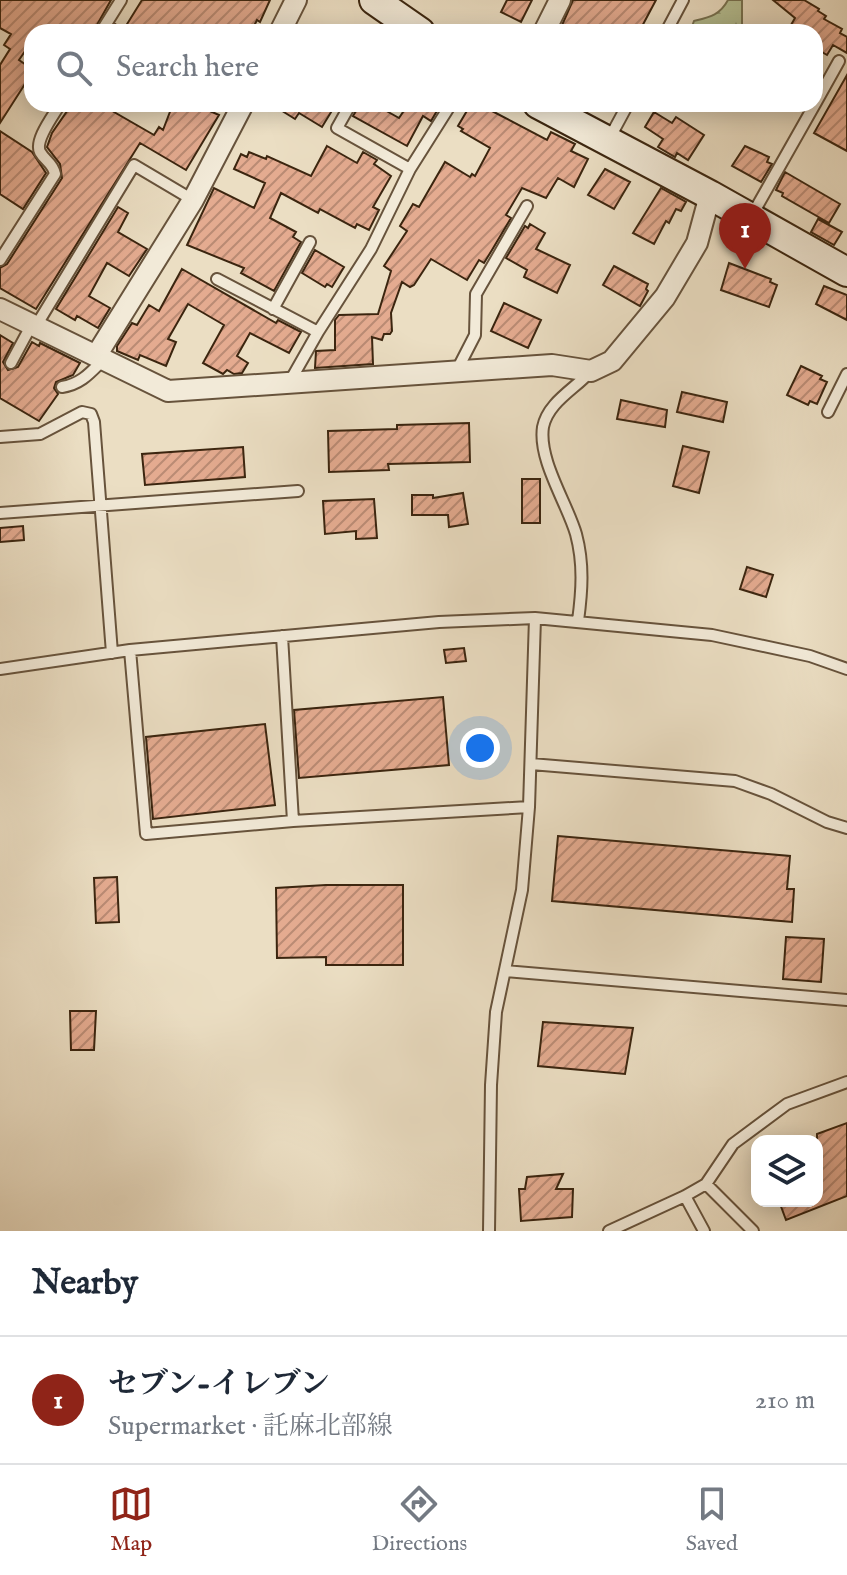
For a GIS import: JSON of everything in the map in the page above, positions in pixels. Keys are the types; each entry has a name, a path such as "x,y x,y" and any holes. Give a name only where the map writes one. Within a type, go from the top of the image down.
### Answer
{"main road":[{"path":"374,0 408,24"},
{"path":"553,112 847,272"}],"street":[{"path":"284,24 296,0"},
{"path":"548,24 560,0"},
{"path":"100,358 193,200 239,112"},
{"path":"0,309 168,391 552,365 591,371 612,361 665,297 697,243 710,195"}],"lane":[{"path":"106,24 121,0"},
{"path":"670,24 683,0"},
{"path":"823,90 839,61"},
{"path":"0,260 55,174 54,167 39,150 39,143 56,112"},
{"path":"346,112 337,128 410,169"},
{"path":"289,383 371,249 410,169 446,112"},
{"path":"608,142 624,112"},
{"path":"751,218 811,112"},
{"path":"11,363 134,165 193,200"},
{"path":"456,372 475,335 476,294 527,206"},
{"path":"273,309 310,242"},
{"path":"217,279 318,332"},
{"path":"62,387 86,378 100,358"},
{"path":"578,621 584,573 576,534 544,450 543,426 557,401 576,388 591,371"},
{"path":"828,412 847,374"},
{"path":"0,437 40,434 82,412 91,414 112,653"},
{"path":"0,513 298,491"},
{"path":"489,1231 491,1085 496,1012 522,890 529,807 535,618"},
{"path":"0,669 130,650 439,622 535,618 712,635 810,656 847,669"},
{"path":"282,636 293,821"},
{"path":"130,650 146,834 293,821 529,807"},
{"path":"531,764 735,781 847,828"},
{"path":"505,971 847,1000"},
{"path":"609,1231 706,1184 733,1144 787,1104 847,1082"},
{"path":"706,1184 753,1231"},
{"path":"685,1196 704,1231"}],"green space":[{"path":"728,0 742,0 742,24 693,24 694,21 722,9"}],"building":[{"path":"0,0 111,0 98,24 24,24 24,53 19,60 24,63 24,86 0,123 0,65 10,49 4,45 11,34 0,28"},
{"path":"142,0 270,0 260,22 257,20 255,24 127,24"},
{"path":"507,0 532,0 521,22 501,12"},
{"path":"573,0 656,0 643,24 562,24"},
{"path":"773,0 804,0 819,9 826,16 824,19 842,29 840,33 847,37 847,53 833,45 827,55 823,53 823,24 792,24 795,18"},
{"path":"847,75 847,151 814,133"},
{"path":"66,112 114,112 154,135 159,127 163,130 170,112 212,112 219,115 186,170 140,143 36,309 0,288 0,268 7,264 62,178 60,164 47,147 52,133"},
{"path":"284,112 331,112 322,127 299,113 295,119"},
{"path":"355,112 388,112 399,118 403,112 436,112 431,121 423,116 407,146 353,116"},
{"path":"466,112 494,112 547,140 551,132 575,144 571,151 588,159 574,187 558,178 546,198 522,188 506,215 511,218 492,250 484,263 479,260 467,280 431,259 414,285 410,287 402,282 391,313 392,331 384,334 382,340 372,337 373,364 315,368 316,351 335,350 335,320 339,315 378,314 391,271 384,266 407,231 400,226 413,204 419,207 445,162 470,177 472,174 475,176 490,148 461,131 463,129 458,126"},
{"path":"654,112 672,123 676,117 704,135 688,160 677,153 675,157 658,147 663,139 645,127"},
{"path":"0,131 32,152 46,173 23,209 0,194"},
{"path":"327,146 357,163 363,152 377,160 374,164 391,176 373,207 379,210 369,230 357,224 355,228 320,209 318,213 281,193 270,218 296,232 293,237 301,242 274,291 241,273 244,268 187,245 214,188 254,208 265,183 234,169 241,154 247,157 249,152 266,159 267,156 311,176"},
{"path":"745,146 769,157 767,162 772,164 761,182 732,166"},
{"path":"605,169 630,182 614,209 588,195"},
{"path":"785,172 840,204 829,223 776,190"},
{"path":"661,188 686,202 681,211 676,209 669,223 666,221 654,244 633,233"},
{"path":"118,207 128,213 118,232 147,249 129,276 107,263 89,296 110,308 98,328 56,309"},
{"path":"818,219 842,232 834,245 811,232"},
{"path":"530,224 545,233 536,249 570,265 557,293 524,277 527,270 506,258 525,226 528,228"},
{"path":"315,250 344,267 332,287 327,284 325,287 302,273"},
{"path":"729,263 771,279 770,282 777,285 769,307 721,290"},
{"path":"614,266 648,284 640,306 603,285"},
{"path":"182,269 276,323 278,320 301,332 289,353 250,333 237,356 248,363 242,373 234,374 227,370 223,374 203,363 224,325 188,304 168,339 176,342 166,366 140,355 138,360 117,351 132,323 137,325 149,305 159,311"},
{"path":"824,286 847,295 847,320 816,304"},
{"path":"504,303 541,320 528,348 491,331"},
{"path":"0,335 13,343 3,362 8,370 18,367 32,342 80,363 73,375 56,382 54,388 58,394 39,421 0,398"},
{"path":"801,366 822,376 820,379 827,382 817,404 810,401 808,405 787,395"},
{"path":"682,392 727,402 723,422 677,412"},
{"path":"621,400 667,410 665,427 617,419"},
{"path":"469,423 470,462 388,464 389,470 329,472 328,431"},
{"path":"683,446 709,452 699,493 673,486"},
{"path":"243,447 245,477 145,485 142,454"},
{"path":"522,479 540,479 540,523 522,523"},
{"path":"463,493 468,524 449,527 448,515 412,515 412,495 433,495 433,498"},
{"path":"374,499 377,538 356,539 356,531 325,534 323,501"},
{"path":"23,526 24,540 0,542 0,528"},
{"path":"747,567 773,575 766,597 740,589"},
{"path":"464,648 466,661 446,663 444,650"},
{"path":"443,697 449,765 299,778 294,710"},
{"path":"265,724 275,805 153,819 146,737"},
{"path":"558,836 790,856 787,889 794,889 792,922 552,901"},
{"path":"117,877 119,922 96,923 94,878"},
{"path":"403,885 403,965 326,965 326,957 277,958 276,888"},
{"path":"786,937 824,939 821,982 783,979"},
{"path":"70,1011 96,1011 94,1050 71,1050"},
{"path":"543,1022 633,1028 625,1074 538,1066"},
{"path":"847,1123 847,1196 823,1205 823,1135 817,1134"},
{"path":"563,1174 556,1189 573,1189 572,1217 521,1221 519,1189 525,1189 527,1177"},
{"path":"781,1207 819,1207 786,1220"}],"place":[{"name":"セブン-イレブン","path":"745,269"}]}
